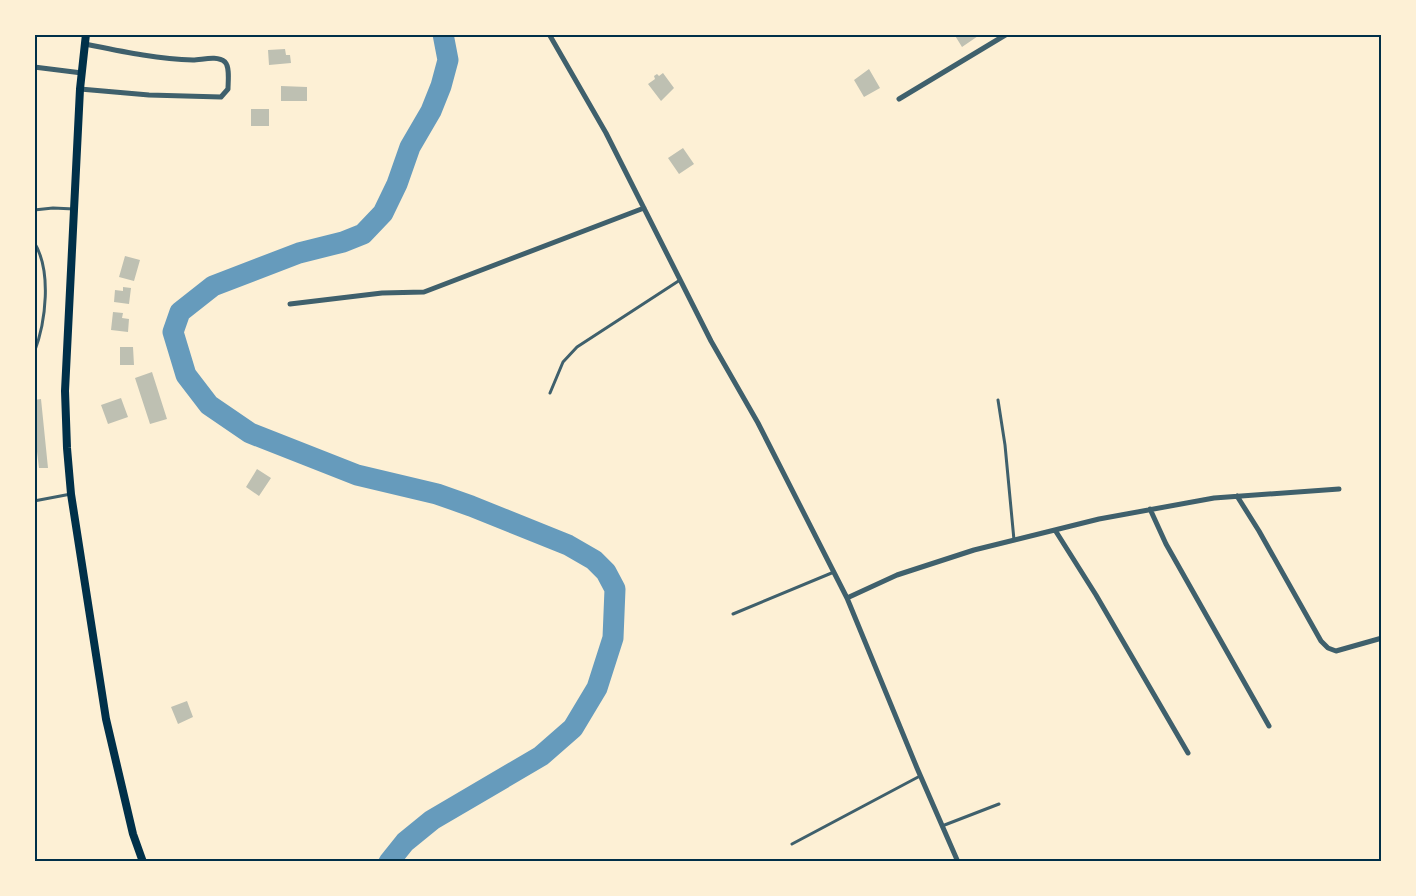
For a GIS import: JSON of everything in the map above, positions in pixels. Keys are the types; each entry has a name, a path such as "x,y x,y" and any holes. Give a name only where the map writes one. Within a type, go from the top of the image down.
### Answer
{"main road":[{"path":"86,34 80,89 76,210 65,391 67,448 71,494 106,718 133,834 143,861"}],"street":[{"path":"549,34 606,134 711,341 758,423 847,598 920,776 958,861"},
{"path":"899,99 1007,34"},
{"path":"80,89 148,95 221,97 228,89 227,65 224,60 192,60 124,52 85,44"},
{"path":"34,67 82,73"},
{"path":"290,304 382,293 424,292 644,208"},
{"path":"847,598 897,575 974,550 1150,508 1214,498 1339,489"},
{"path":"1237,496 1321,641 1328,648 1336,651 1382,638"},
{"path":"1150,508 1181,572 1269,726"},
{"path":"1055,530 1096,595 1188,753"}],"lane":[{"path":"34,210 53,208 76,210"},
{"path":"34,242 40,251 46,278 42,322 34,353"},
{"path":"550,393 562,362 577,347 680,280"},
{"path":"998,400 1005,445 1014,540"},
{"path":"34,501 71,494"},
{"path":"733,614 834,572"},
{"path":"792,844 920,776"},
{"path":"942,826 999,804"}],"building":[{"path":"954,34 981,34 962,47"},
{"path":"285,49 286,55 290,55 291,63 269,65 268,50"},
{"path":"869,69 880,88 864,97 854,80"},
{"path":"663,73 674,88 661,101 648,84 655,79 654,76"},
{"path":"281,86 307,87 307,101 281,101"},
{"path":"251,109 269,109 269,126 251,126"},
{"path":"683,148 694,164 679,174 668,158"},
{"path":"125,256 140,260 134,281 119,277"},
{"path":"123,287 131,288 129,304 114,302 115,290 123,291"},
{"path":"113,312 123,313 122,318 129,319 128,332 111,330"},
{"path":"120,347 133,347 134,365 120,365"},
{"path":"152,372 167,419 150,424 135,378"},
{"path":"121,398 128,417 108,424 101,405"},
{"path":"41,399 48,468 39,468 34,427 34,400"},
{"path":"257,469 271,478 259,496 246,487"},
{"path":"187,701 193,717 178,724 171,707"}],"waterway":[{"path":"389,862 405,842 432,820 541,756 573,728 597,688 613,638 615,589 606,572 594,560 568,545 437,494 357,475 250,433 209,405 186,375 173,332 180,312 213,286 299,253 343,242 363,234 383,213 397,184 410,147 431,111 441,86 448,60 443,34"}]}
